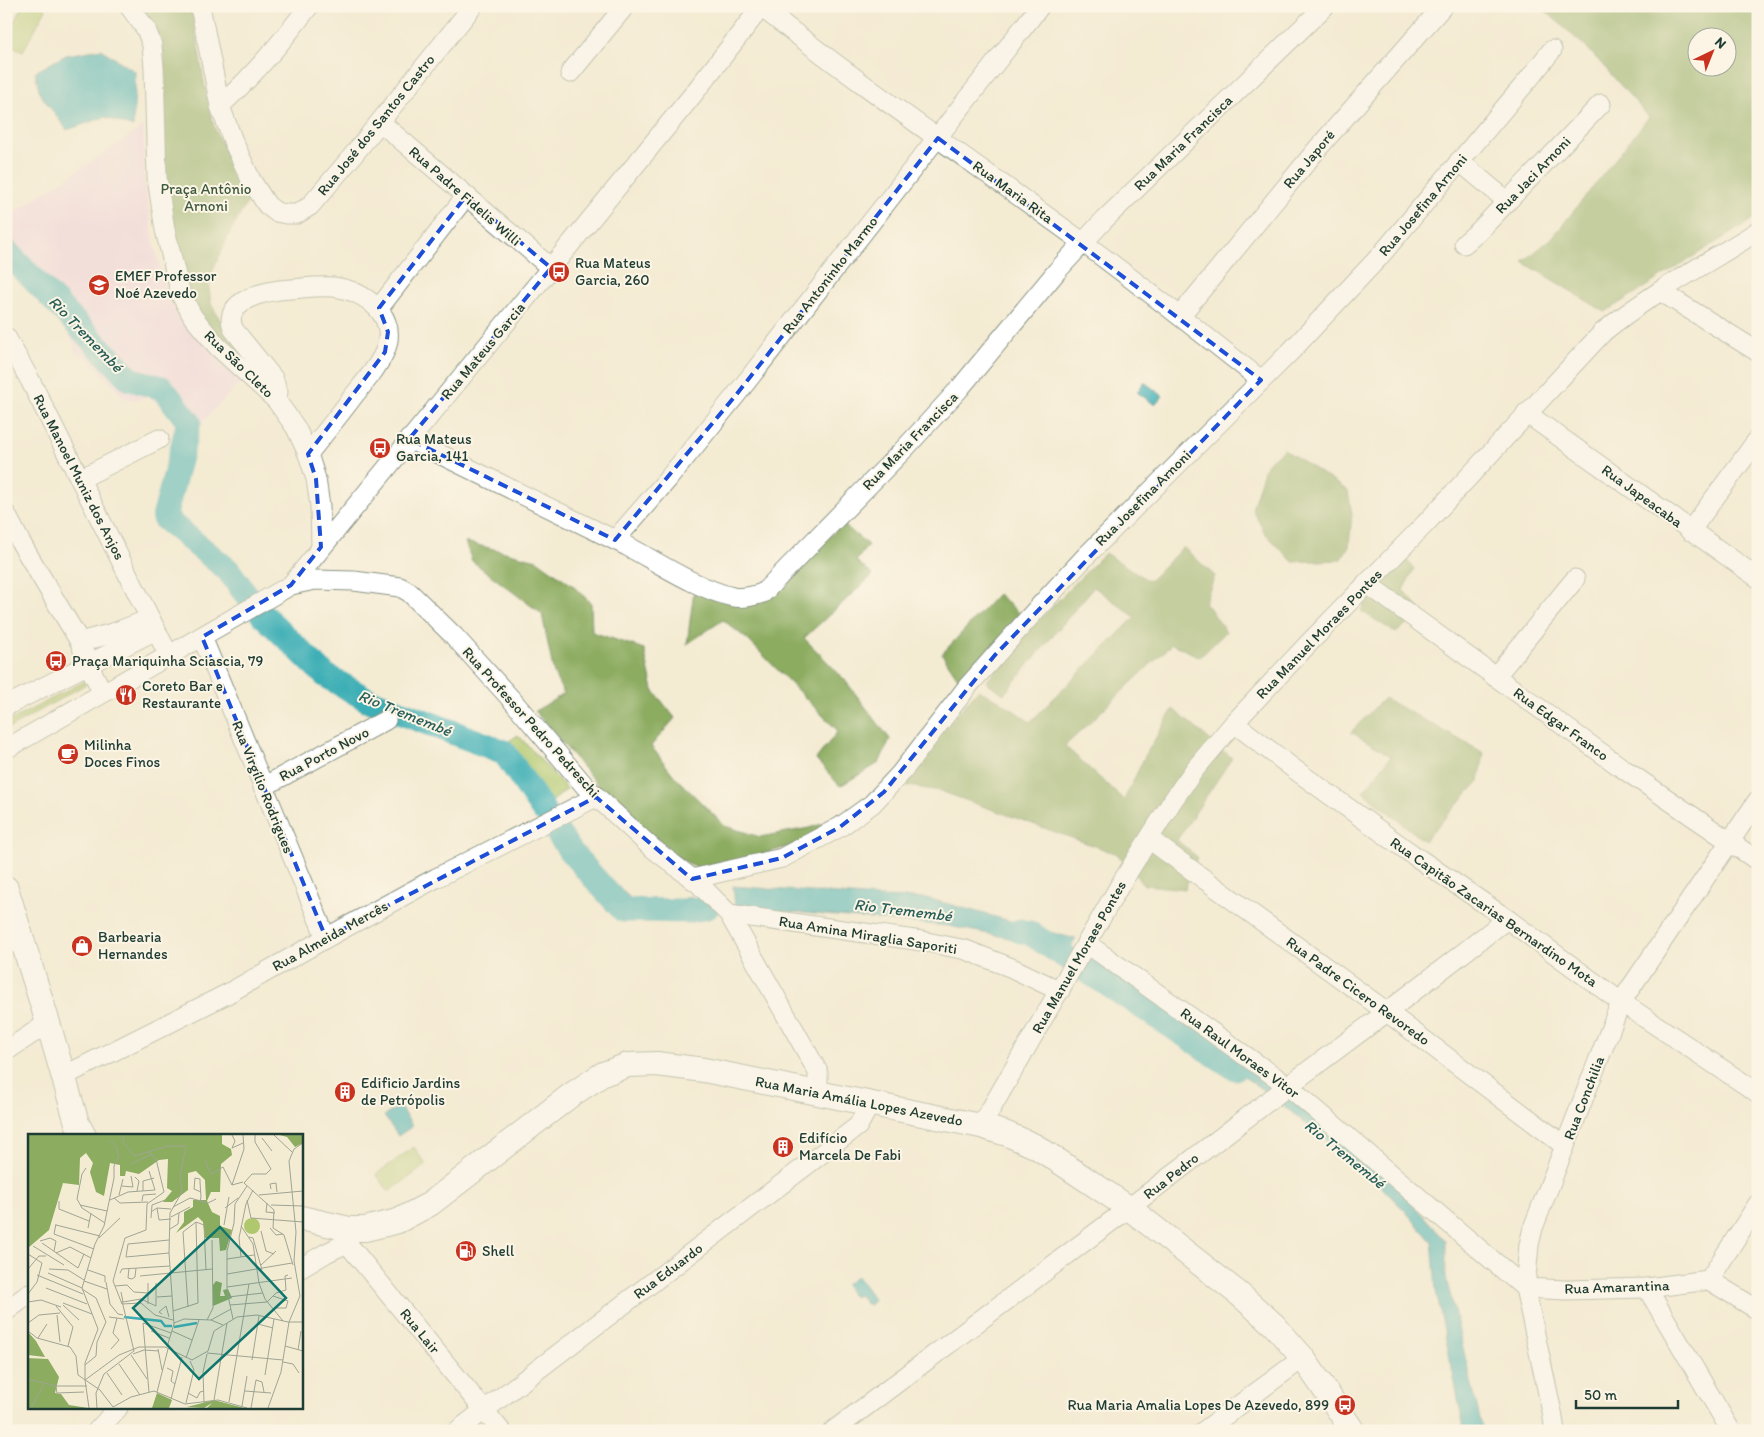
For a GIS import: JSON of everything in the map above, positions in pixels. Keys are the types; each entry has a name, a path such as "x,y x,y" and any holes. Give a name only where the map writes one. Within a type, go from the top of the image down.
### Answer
{"main road":[{"path":"6,888 77,1123 83,1134"},
{"name":"Rua Maria Amália Lopes Azevedo","path":"302,1218 348,1236 365,1229 398,1221 430,1204 571,1095 603,1074 628,1065 657,1064 704,1070 818,1093 981,1126 1007,1134 1035,1146 1128,1208 1246,1300 1274,1325 1303,1358 1353,1431"}],"street":[{"name":"Rua São Cleto","path":"130,6 146,29 152,45 157,178 164,230 181,295 193,318 217,346 276,400 296,428 308,454 316,480 320,506 321,547"},
{"name":"Rua José dos Santos Castro","path":"200,6 220,106 232,141 251,180 267,205 276,212 286,214 298,214 310,206 473,6"},
{"path":"220,106 248,80 309,6"},
{"path":"570,73 626,6"},
{"name":"Rua Maria Rita","path":"761,6 860,82 1083,243 1261,380"},
{"name":"Rua Mateus Garcia","path":"6,749 291,585 551,268 761,6"},
{"name":"Rua Antoninho Marmo","path":"615,540 668,479 736,395 1040,6"},
{"name":"Rua Maria Francisca","path":"409,439 615,540 691,580 735,597 750,597 763,593 907,446 960,388 1083,243 1160,165 1325,6"},
{"name":"Rua Japoré","path":"1180,316 1318,148 1443,6"},
{"name":"Rua Josefina Arnoni","path":"692,878 767,863 782,858 840,827 872,804 900,774 968,686 1086,556 1261,380 1380,256 1552,50"},
{"name":"Rua Jaci Arnoni","path":"1464,244 1601,104"},
{"name":"Rua Padre Fidelis Willi","path":"380,122 551,268"},
{"path":"1460,161 1507,201"},
{"path":"379,308 466,196"},
{"name":"Rua Manuel Moraes Pontes","path":"981,1126 1086,943 1173,800 1195,769 1234,723 1366,583 1425,524 1603,332 1660,291 1758,230"},
{"path":"276,400 277,386 273,378 234,330 231,323 230,316 238,305 245,299 280,289 333,287 359,294 379,308 386,321 388,332 385,352 375,369 308,454"},
{"path":"1660,291 1758,352"},
{"name":"Rua Manoel Muniz dos Anjos","path":"6,337 30,380 169,656"},
{"name":"Rua Japeacaba","path":"1526,413 1758,578"},
{"path":"80,479 158,439"},
{"path":"1690,530 1758,439"},
{"path":"6,514 21,543 80,642 88,664 104,693"},
{"path":"1495,677 1575,579"},
{"name":"Rua Professor Pedro Pedreschi","path":"291,585 314,580 354,581 400,587 409,592 454,636 512,700 585,786 651,847 692,878 729,914 818,1072 818,1093"},
{"name":"Rua Edgar Franco","path":"1366,583 1687,814 1758,862"},
{"path":"80,642 153,624"},
{"path":"6,706 88,664 153,624"},
{"name":"Rua Virgílio Rodrigues","path":"202,637 326,938"},
{"name":"Rua Porto Novo","path":"263,787 386,720"},
{"name":"Rua Capitão Zacarias Bernardino Mota","path":"1234,723 1294,769 1412,854 1508,919 1621,1002 1758,1094"},
{"name":"Rua Almeida Mercês","path":"64,1076 227,994 436,878 596,797"},
{"name":"Rua Conchilia","path":"1555,1431 1525,1288 1528,1245 1533,1228 1621,1002 1758,800"},
{"name":"Rua Padre Cicero Revoredo","path":"1149,839 1387,1012 1565,1146"},
{"name":"Rua Amina Miraglia Saporiti","path":"729,914 922,941 966,950 1060,990"},
{"name":"Rua Pedro","path":"833,1431 1508,919"},
{"name":"Rua Raul Moraes Vitor","path":"1086,943 1281,1091 1525,1288"},
{"path":"6,1051 48,1023"},
{"name":"Rua Eduardo","path":"457,1431 858,1126 870,1104"},
{"path":"1758,1204 1709,1280 1758,1310"},
{"path":"302,1267 326,1253 348,1236"},
{"name":"Rua Lair","path":"348,1236 501,1431"},
{"name":"Rua Amarantina","path":"1525,1288 1566,1290 1647,1288 1709,1280"},
{"path":"1647,1288 1731,1431"},
{"path":"6,1311 28,1295"},
{"path":"1204,1431 1303,1358"},
{"path":"97,1431 116,1410"}],"highlighted area":[{"path":"938,138 1261,380 995,655 884,792 840,827 782,858 692,879 596,797 326,938 202,637 291,585 321,547 316,479 308,454 385,352 388,332 379,308 466,196 551,268 409,439 615,540 736,395"}],"shaded area":[{"name":"EMEF Professor Noé Azevedo","path":"144,126 144,177 155,249 177,315 242,381 182,443 171,443 174,416 149,397 135,400 125,399 89,359 75,353 73,342 55,313 19,268 6,257 6,218"}],"green space":[{"path":"23,6 41,6 46,9 23,51 6,43 6,36"},
{"name":"Praça Antônio Arnoni","path":"139,6 190,6 212,120 224,151 248,201 229,234 211,275 209,288 211,304 228,333 276,388 199,317 185,276 163,180 166,78 161,41"},
{"path":"1540,6 1758,6 1758,216 1605,312 1523,262 1552,238 1649,117 1589,50"},
{"path":"1284,449 1348,491 1352,514 1349,547 1340,560 1293,562 1265,533 1252,509 1266,464"},
{"path":"843,524 868,545 856,561 873,575 804,638 844,679 890,739 879,763 840,786 816,759 838,731 747,639 723,620 687,644 694,590 757,604"},
{"path":"465,542 537,560 572,585 591,603 592,632 644,649 653,690 675,718 651,746 675,777 725,826 760,837 809,828 844,817 804,842 763,854 699,868 671,855 620,811 535,711 564,694 554,674 542,614 472,561"},
{"path":"1183,547 1215,576 1204,604 1209,607 1226,632 1200,657 1172,644 1065,746 1124,800 1145,756 1173,709 1232,758 1177,840 1197,857 1185,889 1144,885 1117,854 940,791 896,784 978,690 999,700 1030,722 1135,617 1094,587 1004,694 986,682 1022,637 1105,553 1149,581"},
{"path":"1402,554 1414,569 1403,590 1422,611 1396,633 1361,611 1376,581"},
{"path":"998,594 1022,616 962,684 942,654"},
{"path":"85,681 86,684 6,730 6,723"},
{"path":"1384,698 1484,753 1479,781 1424,841 1363,792 1391,756 1351,732"},
{"path":"518,735 567,789 548,805 502,746"},
{"path":"414,1147 426,1165 389,1192 376,1174"}],"water":[{"path":"101,49 136,72 133,127 105,117 67,130 40,94 35,72 66,55"},
{"path":"1144,382 1163,396 1155,405 1137,392"},
{"path":"553,827 638,905 671,904 691,896 707,909 690,913 634,913 541,832"},
{"path":"733,886 879,897 927,898 1076,939 1069,950 948,926 735,907"},
{"path":"1098,955 1263,1075 1392,1181 1446,1241 1446,1277 1483,1431 1465,1431 1436,1291 1432,1242 1405,1211 1366,1172 1275,1099 1092,966"},
{"path":"399,1106 413,1126 398,1136 384,1116"},
{"path":"857,1276 873,1298 874,1301 870,1305 865,1303 860,1295 853,1297 845,1285"}],"waterway":[{"name":"Rio Tremembé","path":"6,251 130,379 162,388 189,422 164,518 228,570 248,597"},
{"name":"Rio Tremembé","path":"262,614 325,675 368,700 504,752 543,810"},
{"name":"Rio Tremembé","path":"555,829 571,852 623,910 687,911 707,907"},
{"name":"Rio Tremembé","path":"1020,931 1030,933 1066,957"},
{"name":"Rio Tremembé","path":"1084,969 1235,1068"}],"place":[{"name":"Rua Mateus Garcia, 260","path":"559,272"},
{"name":"EMEF Professor Noé Azevedo","path":"99,285"},
{"name":"Rua Mateus Garcia, 141","path":"380,448"},
{"name":"Praça Mariquinha Sciascia, 79","path":"56,661"},
{"name":"Coreto Bar e Restaurante","path":"126,695"},
{"name":"Milinha Doces Finos","path":"68,754"},
{"name":"Barbearia Hernandes","path":"82,946"},
{"name":"Edificio Jardins de Petrópolis","path":"345,1092"},
{"name":"Edifício Marcela De Fabi","path":"783,1147"},
{"name":"Shell","path":"466,1251"},
{"name":"Rua Maria Amalia Lopes De Azevedo, 899","path":"1345,1405"}]}
